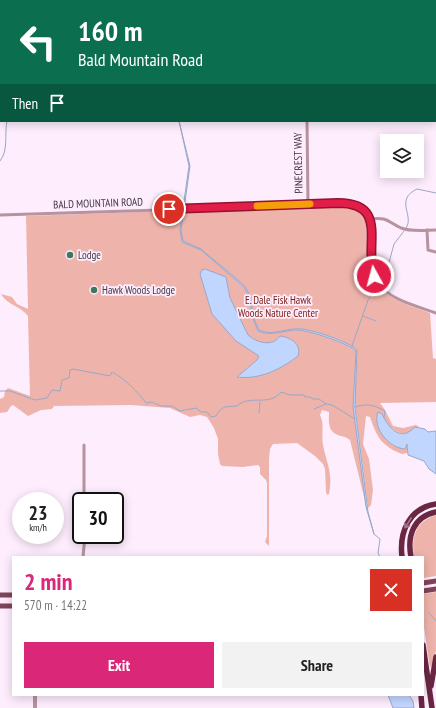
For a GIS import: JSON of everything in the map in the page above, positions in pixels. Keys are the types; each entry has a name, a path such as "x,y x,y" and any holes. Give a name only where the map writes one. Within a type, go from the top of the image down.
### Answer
{"highway":[{"path":"402,556 402,537 406,523 418,511 436,504"},
{"path":"410,556 409,541 414,527 421,519 436,512"},
{"path":"424,652 432,708"},
{"path":"430,696 436,657"},
{"path":"420,696 422,708"}],"main road":[{"path":"424,583 436,581"},
{"path":"424,591 436,589"},
{"path":"0,596 12,595"},
{"path":"0,606 12,606"}],"street":[{"name":"PINECREST WAY","path":"307,122 308,204"},
{"name":"BALD MOUNTAIN ROAD","path":"0,215 308,204 355,204 366,211 369,219"},
{"path":"436,230 402,228 393,222 382,218 369,219 372,270 377,282 396,297 436,313"},
{"path":"427,230 428,250 436,252"},
{"path":"84,445 84,492"},
{"path":"83,556 84,544"},
{"path":"35,696 35,708"}],"green space":[{"name":"E. Dale Fisk Hawk Woods Nature Center","path":"342,205 357,207 366,216 367,247 370,248 370,269 380,288 395,299 430,313 433,358 436,359 436,402 380,403 393,426 403,428 416,425 419,427 408,432 401,433 387,425 385,419 392,445 405,449 407,444 407,453 402,454 385,444 375,431 370,417 366,416 363,444 369,459 373,490 371,505 368,508 355,404 353,404 367,509 350,440 332,431 329,425 329,412 322,410 320,415 322,422 323,445 330,474 329,494 327,495 326,492 325,469 323,464 315,456 297,443 273,444 270,449 269,459 269,546 265,542 267,536 267,483 260,474 260,467 258,465 243,467 222,466 220,464 218,454 218,439 214,428 207,417 200,415 190,417 170,408 131,405 54,406 52,409 41,410 28,416 13,405 7,412 0,413 0,399 4,397 5,391 8,388 30,396 28,316 22,310 7,301 1,294 12,297 17,304 28,309 26,216"},
{"path":"436,515 436,576 424,578 424,556 414,556 413,543 419,526 429,518"},
{"path":"436,592 436,651 431,667 424,628 424,594"}],"water":[{"path":"179,122 190,166 181,230 183,241 201,249 245,286 250,296 254,319 259,330 270,333 263,333 258,331 253,319 249,297 244,287 201,250 182,242 180,229 189,166"},
{"path":"205,269 226,277 230,298 248,335 260,342 265,343 273,342 280,336 288,338 297,345 299,352 298,356 285,365 262,375 254,377 237,377 257,360 259,356 236,341 212,314 200,274 202,270"},
{"path":"291,329 302,329 347,343 357,350 355,407 368,512 374,534 366,507 353,407 356,351 338,341 298,330 270,333"},
{"path":"378,412 382,414 391,428 398,433 407,433 415,427 425,429 428,432 436,431 436,474 429,469 424,461 408,455 407,444 405,449 399,448 383,436 377,424"},
{"path":"388,696 410,696 413,701 414,708 393,708"}],"waterway":[{"path":"0,161 3,157 5,147 7,122"},
{"path":"406,228 408,223 406,203 410,193 417,189 436,193"},
{"path":"383,285 394,244 404,231"},
{"path":"352,346 368,300 375,291"},
{"path":"363,316 376,321"},
{"path":"0,391 10,391 35,400 47,398 52,390 60,391 62,380 69,378 70,370 73,369 110,376 112,372 130,385 146,403 152,402 161,406 172,406 180,411 196,408 201,412 207,412 211,417 216,416 222,408 237,406 247,401 271,399 281,392 290,395 304,395 305,397 319,399 326,404"},
{"path":"259,413 260,402"},
{"path":"314,409 326,404 332,405 355,419"},
{"path":"355,407 363,405 374,406 385,411 384,417"},
{"path":"374,534 380,539 378,553 380,556"},
{"path":"429,613 436,621"}],"slow traffic":[{"path":"257,206 310,204"}],"place":[{"name":"Lodge","path":"70,255"},
{"name":"Hawk Woods Lodge","path":"94,290"}],"route":[{"path":"169,209 338,203 359,205 366,211 369,217 372,270 374,276"}]}
